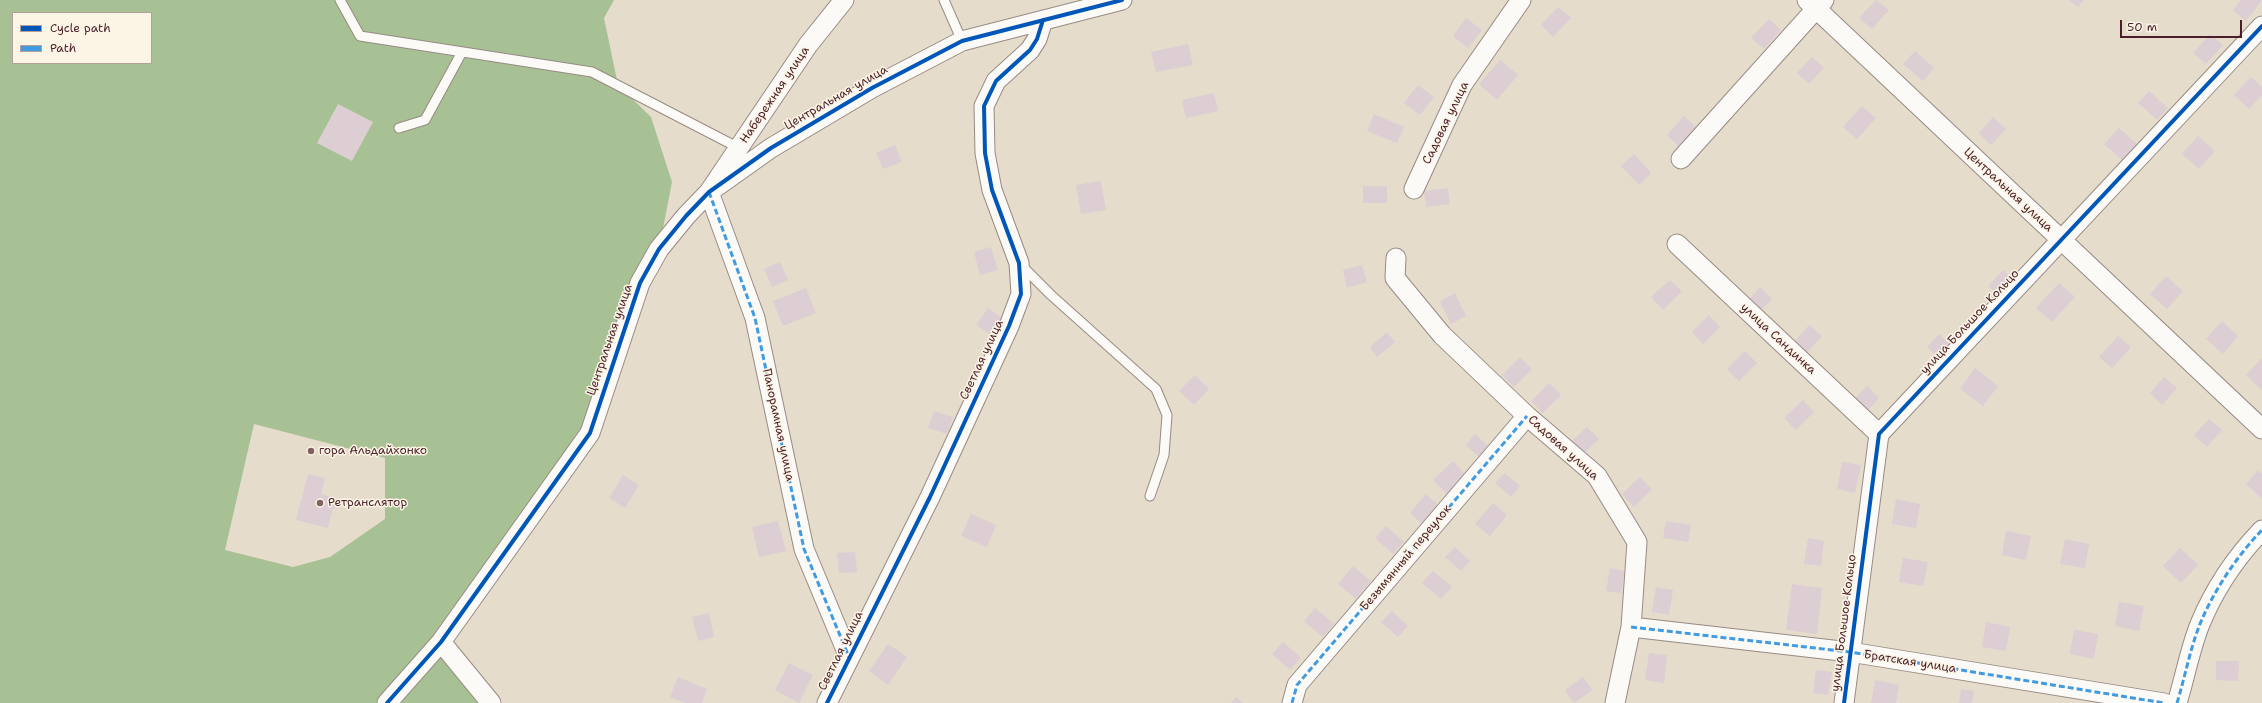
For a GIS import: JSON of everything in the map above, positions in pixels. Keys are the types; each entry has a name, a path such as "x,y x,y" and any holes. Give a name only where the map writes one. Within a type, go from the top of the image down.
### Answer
{"street":[{"name":"Набережная улица","path":"709,192 808,45 844,0"},
{"name":"Центральная улица","path":"387,703 441,642 590,433 640,283 659,249 686,216 709,192 771,148 872,88 962,41 1122,0"},
{"name":"Садовая улица","path":"1414,189 1462,85 1521,0"},
{"name":"Центральная улица","path":"1816,3 2061,240 2262,429"},
{"path":"1681,159 1816,3"},
{"name":"Светлая улица","path":"827,703 930,497 1009,326 1021,294 1019,263 992,190 985,153 984,106 996,81 1030,50 1037,39 1043,20"},
{"name":"улица Большое Кольцо","path":"1844,703 1879,434 2262,26"},
{"name":"Панорамная улица","path":"709,192 754,318 804,549 849,657"},
{"name":"улица Сандинка","path":"1677,244 1879,434"},
{"name":"Садовая улица","path":"1396,258 1395,278 1442,335 1527,416 1597,476 1637,542 1631,626 1615,703"},
{"name":"Безымянный переулок","path":"1292,703 1297,685 1527,416"},
{"path":"2177,703 2200,624 2220,585 2247,546 2262,530"},
{"name":"Братская улица","path":"1631,626 1850,652 2164,703"},
{"path":"441,642 491,703"}],"lane":[{"path":"340,0 360,36 592,72 739,148"},
{"path":"944,0 962,41"},
{"path":"399,128 425,120 462,52"},
{"path":"1019,263 1051,295 1156,389 1167,415 1164,456 1150,496"}],"green space":[{"path":"0,0 614,0 604,18 618,85 651,117 672,182 659,249 590,433 441,642 487,703 0,703","holes":["254,424 385,458 385,519 330,557 293,567 225,550"]}],"building":[{"path":"1876,0 1889,10 1872,29 1859,18"},
{"path":"2069,0 2084,0 2078,7"},
{"path":"2241,0 2262,0 2246,21 2233,10"},
{"path":"1558,7 1571,18 1553,37 1541,25"},
{"path":"1466,18 1482,30 1468,48 1453,36"},
{"path":"1769,19 1781,30 1764,49 1751,38"},
{"path":"2210,34 2223,45 2206,64 2193,53"},
{"path":"1188,44 1193,65 1156,72 1151,52"},
{"path":"1915,51 1934,68 1923,81 1903,64"},
{"path":"1812,57 1824,68 1809,84 1797,73"},
{"path":"1500,60 1518,75 1497,100 1479,84"},
{"path":"2251,77 2262,87 2262,95 2249,109 2234,95"},
{"path":"1418,85 1434,97 1420,115 1404,103"},
{"path":"2149,91 2168,108 2157,120 2138,103"},
{"path":"1214,93 1218,111 1186,118 1182,100"},
{"path":"338,104 373,122 352,161 317,143"},
{"path":"1862,106 1876,118 1857,139 1843,127"},
{"path":"1374,114 1404,127 1397,143 1367,131"},
{"path":"1684,116 1697,128 1679,147 1667,135"},
{"path":"1993,117 2006,129 1991,145 1979,133"},
{"path":"2119,128 2138,145 2123,161 2104,144"},
{"path":"2198,136 2215,151 2199,169 2182,154"},
{"path":"895,145 902,162 883,169 876,153"},
{"path":"1634,154 1651,173 1639,185 1621,166"},
{"path":"1101,181 1106,210 1081,214 1076,185"},
{"path":"1363,186 1387,186 1387,203 1363,203"},
{"path":"1448,188 1450,204 1426,207 1424,191"},
{"path":"991,247 998,270 980,275 974,252"},
{"path":"780,262 788,280 772,287 764,269"},
{"path":"1362,265 1367,282 1347,288 1343,270"},
{"path":"2003,270 2016,281 2001,297 1988,286"},
{"path":"2166,276 2183,291 2167,309 2150,294"},
{"path":"1670,280 1682,291 1663,310 1651,297"},
{"path":"2059,283 2075,297 2052,322 2036,308"},
{"path":"1760,287 1772,299 1757,315 1745,304"},
{"path":"806,288 816,313 783,326 773,301"},
{"path":"1455,293 1466,316 1451,324 1440,301"},
{"path":"988,308 1002,318 991,335 976,325"},
{"path":"1709,315 1720,327 1703,344 1692,332"},
{"path":"2222,321 2238,336 2223,354 2206,339"},
{"path":"1809,325 1822,336 1807,353 1795,341"},
{"path":"1387,332 1395,342 1377,357 1370,347"},
{"path":"1939,334 1955,349 1944,362 1927,347"},
{"path":"2118,336 2131,347 2112,368 2099,357"},
{"path":"1745,351 1757,363 1739,381 1727,369"},
{"path":"1520,357 1532,369 1514,387 1502,375"},
{"path":"2262,358 2262,390 2246,375"},
{"path":"1975,368 1998,386 1983,406 1960,389"},
{"path":"1195,375 1209,389 1194,405 1179,391"},
{"path":"2164,377 2177,388 2162,405 2150,393"},
{"path":"1549,383 1561,395 1543,413 1531,401"},
{"path":"1867,386 1879,398 1865,414 1852,402"},
{"path":"1803,400 1814,412 1796,430 1784,418"},
{"path":"934,411 953,417 947,434 928,428"},
{"path":"2209,419 2222,430 2207,447 2194,435"},
{"path":"1587,427 1599,439 1584,453 1572,441"},
{"path":"1475,434 1490,448 1481,459 1466,445"},
{"path":"1453,461 1467,476 1448,495 1433,480"},
{"path":"1842,462 1861,465 1855,493 1837,489"},
{"path":"2258,470 2262,474 2262,499 2246,484"},
{"path":"1505,473 1520,486 1511,497 1495,483"},
{"name":"Ретранслятор","path":"308,474 325,478 321,494 340,499 338,509 333,508 328,528 296,520"},
{"path":"623,475 639,485 625,508 609,498"},
{"path":"1640,477 1652,489 1634,507 1622,494"},
{"path":"1426,494 1438,505 1422,524 1410,513"},
{"path":"1896,499 1920,504 1916,528 1892,524"},
{"path":"1493,503 1507,515 1490,536 1475,524"},
{"path":"971,514 996,525 987,547 961,536"},
{"path":"778,521 786,551 759,557 752,527"},
{"path":"1666,521 1691,525 1688,542 1663,538"},
{"path":"1386,526 1404,542 1393,554 1375,538"},
{"path":"2006,531 2031,536 2026,560 2002,555"},
{"path":"1808,538 1824,541 1821,566 1804,564"},
{"path":"2065,539 2089,544 2085,568 2060,564"},
{"path":"1455,547 1470,561 1461,571 1445,557"},
{"path":"2180,548 2198,565 2181,583 2163,566"},
{"path":"855,552 857,572 839,573 837,553"},
{"path":"1903,558 1928,562 1923,586 1899,582"},
{"path":"1353,566 1371,581 1356,599 1338,584"},
{"path":"1610,568 1625,571 1621,593 1606,591"},
{"path":"1433,571 1452,587 1441,599 1422,583"},
{"path":"1792,584 1822,588 1817,634 1786,630"},
{"path":"1656,587 1673,590 1669,615 1652,612"},
{"path":"2119,602 2144,606 2139,631 2115,626"},
{"path":"1315,608 1334,624 1323,637 1304,621"},
{"path":"1392,611 1408,626 1398,637 1381,622"},
{"path":"709,613 714,637 698,641 692,617"},
{"path":"1986,622 2010,627 2006,651 1982,647"},
{"path":"2074,630 2098,634 2094,659 2070,654"},
{"path":"1283,642 1301,658 1290,670 1272,654"},
{"path":"888,644 907,657 888,685 869,671"},
{"path":"1649,653 1667,655 1664,683 1645,680"},
{"path":"2216,661 2239,661 2238,681 2216,680"},
{"path":"789,663 813,675 799,703 775,690"},
{"path":"1816,670 1832,672 1828,695 1813,693"},
{"path":"678,677 707,689 702,703 685,703 670,697"},
{"path":"1583,677 1593,690 1574,703 1565,690"},
{"path":"1875,680 1899,685 1896,703 1871,703"},
{"path":"1961,689 1974,691 1972,703 1959,703"},
{"path":"1236,697 1243,703 1231,703"}],"marked path":[{"path":"709,192 755,318 804,549 849,657"},
{"path":"1292,703 1297,685 1527,416"},
{"path":"2177,703 2193,643 2206,611 2219,586 2235,562 2262,530"},
{"path":"1631,627 1850,652 2164,703"}],"cycle path":[{"path":"387,703 441,642 590,433 640,283 659,249 686,216 709,192 771,148 872,88 962,41 1122,0"},
{"path":"827,703 930,497 1009,326 1021,294 1019,263 992,190 985,153 984,106 996,81 1030,50 1037,39 1043,20"},
{"path":"1844,703 1879,434 2262,26"}],"place":[{"name":"гора Альдайхонко","path":"311,451"},
{"name":"Ретранслятор","path":"320,503"}]}
